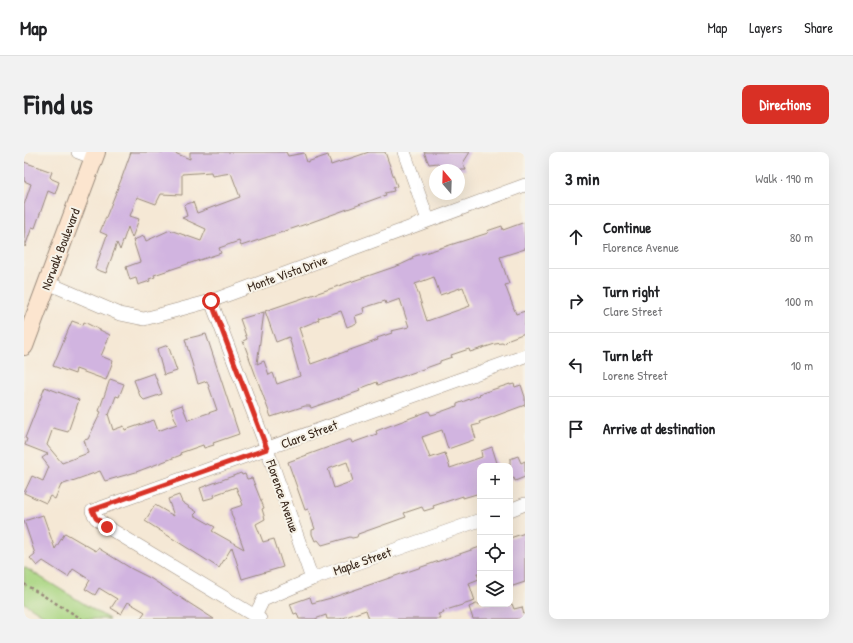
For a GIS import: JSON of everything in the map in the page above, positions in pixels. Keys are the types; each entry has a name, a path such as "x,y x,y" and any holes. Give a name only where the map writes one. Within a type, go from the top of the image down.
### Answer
{"main road":[{"name":"Norwalk Boulevard","path":"24,346 48,283 89,154"}],"street":[{"path":"404,152 428,220"},
{"name":"Monte Vista Drive","path":"48,283 120,314 144,319 211,301 428,220 525,186"},
{"name":"Florence Avenue","path":"211,301 267,449 312,579"},
{"name":"Clare Street","path":"257,617 107,527 96,518 92,510 525,356"},
{"path":"513,509 525,504"},
{"name":"Maple Street","path":"257,617 263,600 312,579 477,521"}],"path":[{"path":"24,584 82,619"}],"green space":[{"path":"24,567 109,619 49,619 24,603"}],"building":[{"path":"131,152 172,152 190,159 190,152 286,152 288,156 304,153 307,162 328,155 331,165 369,152 385,152 397,186 393,188 394,191 385,193 386,195 309,223 241,246 239,241 219,248 221,253 154,275 155,277 149,279 150,281 138,285 136,278 130,280 126,267 140,262 133,240 144,236 146,241 170,230 201,241 206,229 182,218 187,216 184,205 193,202 197,213 240,197 231,173 212,176 211,172 182,174 182,195 161,194 156,204 137,197 130,216 139,219 132,238 128,227 120,250 117,243 106,273 95,269 107,235 100,232"},
{"path":"424,152 470,152 463,164 429,164"},
{"path":"24,162 52,172 50,177 59,182 55,194 48,191 35,228 32,227 25,247 24,205 31,184 24,181"},
{"path":"525,222 525,249 500,257 509,284 505,285 516,314 525,311 525,333 509,339 504,344 495,344 470,352 469,349 451,355 452,357 440,361 440,363 378,385 377,382 359,389 360,391 311,408 310,406 305,406 271,417 243,341 247,339 240,319 264,312 257,364 264,361 269,375 273,373 277,384 300,376 289,337 276,342 265,311 400,265 413,259 412,257 488,233 487,231 502,226 503,230","holes":["434,277 440,295 463,287 470,306 427,321 415,284","400,299 409,327 391,331 392,333 377,338 378,340 311,364 299,328 319,320 318,318 341,311 347,327 357,323 355,316 364,313 363,308 385,301 386,304"]},
{"path":"72,321 83,325 84,322 110,335 101,356 113,361 106,380 76,369 75,374 53,366"},
{"path":"206,334 239,434 213,443 214,445 204,448 203,445 136,472 105,481 100,471 61,485 55,499 50,496 46,503 24,493 32,476 43,481 49,467 42,458 48,454 25,445 27,439 25,438 45,387 79,400 68,432 53,428 47,445 62,463 88,453 84,440 88,439 101,412 99,411 110,379 124,384 119,397 116,396 109,415 108,414 113,430 124,426 125,430 154,420 158,431 177,424 171,409 182,405 188,420 217,410 207,381 198,384 185,339"},
{"path":"168,345 177,371 164,375 157,349"},
{"path":"154,373 162,394 144,400 140,396 134,380"},
{"path":"510,384 514,384 515,387 521,385 525,397 525,405 472,426 476,439 448,449 442,430 422,437 430,458 445,453 450,468 482,457 481,451 492,447 497,463 477,463 477,494 463,498 463,496 433,506 434,508 424,511 422,507 404,513 406,517 358,534 357,537 350,537 322,545 318,540 315,541 312,530 315,529 308,509 305,510 288,462 348,440 351,440 352,443 377,434 376,431 429,411 431,415 435,414 480,395 479,394","holes":["347,462 353,481 334,488 328,469"]},
{"path":"518,456 521,463 525,461 525,477 515,481 513,478 513,463 510,463 510,459"},
{"path":"241,473 242,475 245,474 247,479 252,478 264,508 262,509 265,519 256,524 263,542 274,539 283,567 242,579 232,547 219,568 145,521 155,505 174,516 168,499 179,495 182,502 197,512 194,515 215,527 212,531 244,549 231,513 231,509 243,505 236,487 214,495 215,497 204,500 200,488"},
{"path":"43,515 55,549 65,533 96,551 98,548 150,578 214,619 140,619 145,612 128,602 121,614 111,608 117,599 99,588 95,595 85,589 90,580 73,569 68,577 43,561 37,566 30,558 35,554 24,521"},
{"path":"525,533 525,582 513,586 513,571 513,537"},
{"path":"477,548 477,580 469,583 475,601 443,611 444,613 438,614 441,619 369,619 366,610 340,619 327,619 326,615 315,619 299,619 297,613 294,614 290,604 310,597 312,603 331,598"},
{"path":"477,604 477,607 513,606 514,609 522,607 525,619 473,619 469,607"}],"route":[{"path":"107,527 96,518 92,510 267,449 211,301"}]}
